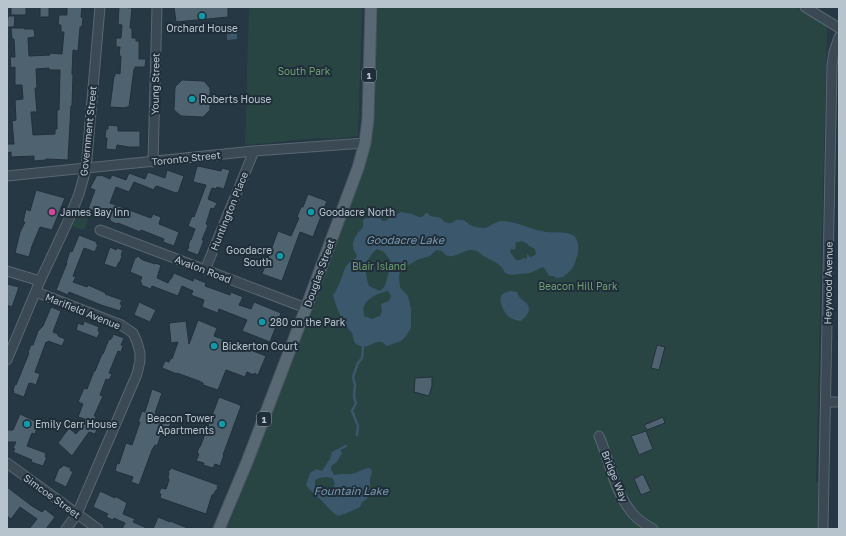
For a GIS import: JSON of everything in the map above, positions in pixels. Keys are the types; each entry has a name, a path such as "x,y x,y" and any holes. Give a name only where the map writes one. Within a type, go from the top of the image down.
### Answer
{"main road":[{"name":"Douglas Street","path":"219,529 247,462 358,168 365,143 368,119 371,7"}],"street":[{"name":"Government Street","path":"7,360 40,281 69,219 79,194 86,169 100,7"},
{"name":"Young Street","path":"153,162 157,7"},
{"path":"805,7 839,28"},
{"name":"Heywood Avenue","path":"824,529 826,402 835,152 832,65 834,52 839,37"},
{"name":"Toronto Street","path":"7,176 254,151 365,143"},
{"name":"Huntington Place","path":"205,270 254,151"},
{"name":"Avalon Road","path":"100,230 306,308"},
{"name":"Marifield Avenue","path":"7,271 40,281"},
{"name":"Marifield Avenue","path":"36,292 121,325 133,333 140,353 137,374 77,514 66,529"},
{"path":"826,402 839,402"},
{"name":"Bridge Way","path":"598,436 620,495 625,504 634,515 653,529"},
{"name":"Simcoe Street","path":"7,463 98,529"}],"green space":[{"name":"South Park","path":"249,7 362,7 358,136 331,139 317,138 245,145"},
{"name":"Beacon Hill Park","path":"378,7 795,7 827,27 816,481 818,482 817,529 227,529 346,215 371,139"},
{"path":"78,213 89,217 84,230 72,226"}],"water":[{"path":"227,26 237,26 237,39 227,40"},
{"name":"Goodacre Lake","path":"401,212 419,217 422,217 428,213 430,216 441,218 444,222 452,223 456,220 462,220 470,225 485,228 497,222 508,221 541,231 571,234 577,240 578,254 571,270 564,277 556,278 554,276 549,276 543,267 530,273 511,275 505,273 497,263 477,251 471,250 448,256 442,251 436,250 430,256 417,260 400,270 400,287 408,296 411,308 411,328 406,336 401,341 387,346 382,342 376,342 364,347 354,342 352,334 340,316 333,295 338,288 346,267 357,256 353,249 353,241 363,227 363,220 373,216 380,218 383,221 386,221","holes":["521,241 535,249 536,254 530,257 527,254 526,259 523,258 516,260 510,252 511,249 515,249 515,243","377,249 384,252 390,260 390,267 385,286 380,291 369,286 366,275 367,262","388,291 391,296 389,301 381,304 382,311 380,316 372,319 364,316 364,307 368,300"]},
{"path":"511,291 517,292 519,297 529,307 527,314 521,321 509,317 500,300 502,295"},
{"name":"Fountain Lake","path":"340,449 342,453 337,462 331,466 334,475 352,474 368,468 371,469 372,472 370,479 370,490 367,499 362,502 360,507 338,516 306,485 310,473 316,469 322,471 330,459 332,452","holes":["319,478 332,478 334,485 331,491 320,490 315,486 315,480"]}],"building":[{"path":"11,7 26,7 26,15 11,15"},
{"path":"40,7 49,7 49,17 40,17"},
{"path":"67,7 82,7 81,17 83,18 82,27 80,27 78,51 73,50 72,106 68,160 46,159 34,161 34,156 11,157 11,152 7,153 7,144 14,144 12,121 16,120 15,100 23,99 22,85 15,85 15,67 11,68 10,57 15,57 14,39 12,39 11,28 34,29 35,37 28,38 29,56 50,55 50,53 62,54 64,32 61,32 61,25 58,25 59,15 67,15","holes":["49,68 49,70 60,70 57,129 55,129 55,134 33,135 31,112 37,112 35,88 37,88 36,69"]},
{"path":"119,7 132,8 130,28 132,28 132,38 136,38 136,41 139,41 139,59 146,59 145,67 135,67 134,69 129,107 126,108 110,107 114,76 115,73 120,74 120,47 116,47 116,38 121,38 122,25 118,24"},
{"name":"Orchard House","path":"174,7 228,7 228,17 176,22"},
{"path":"8,16 15,16 14,27 7,27"},
{"name":"Roberts House","path":"182,80 204,81 210,88 210,110 203,117 181,116 174,110 175,87"},
{"path":"108,125 118,126 118,131 140,131 140,147 117,145 116,150 106,149 107,138 105,138"},
{"path":"197,166 221,171 222,168 230,170 224,189 217,187 216,189 212,188 208,199 217,203 214,209 211,208 206,224 208,225 202,240 204,240 198,255 187,251 195,229 188,226 192,216 194,217 206,185 193,182"},
{"path":"167,170 184,176 178,193 157,186 154,190 134,182 129,192 116,187 110,203 151,218 153,214 161,217 159,224 179,232 174,246 163,242 164,239 141,230 140,232 118,223 117,224 110,220 109,216 100,212 98,215 92,213 93,211 88,209 95,190 90,188 97,175 110,179 112,175 126,180 129,173 145,179 148,172 165,178"},
{"path":"36,190 65,198 52,230 40,227 29,257 15,253 20,232 25,222 23,222 26,209 30,211"},
{"path":"308,194 327,201 313,237 300,232 282,281 262,274 278,231 291,236 299,218 297,217 301,207 303,207"},
{"path":"79,235 97,242 96,244 98,244 95,252 84,248 73,276 76,277 73,282 87,287 88,285 106,293 105,294 122,300 120,304 122,305 120,311 69,292 68,295 56,290 67,263 70,251 72,252"},
{"path":"110,247 116,250 117,248 123,250 120,262 116,268 104,264"},
{"path":"139,256 143,260 161,265 157,278 168,283 174,273 193,281 194,278 206,283 205,286 230,295 231,292 243,297 239,305 251,309 254,302 281,313 270,342 242,331 247,320 219,309 218,313 202,307 204,300 191,295 193,291 182,286 178,296 152,286 151,289 141,285 142,283 140,282 142,277 130,272 135,258"},
{"path":"7,284 19,287 12,307 7,305"},
{"path":"139,302 156,310 150,322 134,315"},
{"path":"51,307 61,311 53,332 65,339 62,346 48,341 47,343 46,342 35,372 40,374 36,385 29,383 24,397 13,393 15,384 16,385 31,345 33,345 38,331 43,326"},
{"name":"Bickerton Court","path":"198,320 217,328 214,336 266,356 258,375 247,372 245,377 226,370 218,390 203,385 203,383 199,381 162,368 165,361 169,362 171,358 172,359 178,342 171,343 169,323 186,321 189,344"},
{"path":"84,321 99,327 98,331 100,332 97,338 76,330 78,323 83,325"},
{"path":"113,334 124,338 121,345 123,346 121,352 118,351 109,373 112,374 109,380 106,379 100,395 103,396 94,416 96,416 95,423 99,424 95,434 89,432 72,456 58,443 69,428 76,434 81,428 85,419 78,417 83,404 78,402 84,388 87,389 109,339 110,340 112,338"},
{"path":"657,345 665,347 659,370 651,368"},
{"path":"432,377 432,386 429,396 414,392 415,378"},
{"path":"152,389 162,393 155,413 172,419 168,431 163,429 157,446 155,445 152,450 139,485 131,482 133,477 115,471 126,443 132,445 140,422 138,422 142,411 145,412"},
{"name":"Beacon Tower Apartments","path":"219,397 241,406 220,466 215,464 213,468 196,461 199,454 197,453 199,447"},
{"path":"20,414 39,423 35,434 32,433 27,446 46,453 45,457 47,457 43,466 31,462 32,460 13,452 16,442 7,442 7,430 13,430"},
{"path":"663,417 665,423 647,430 644,425"},
{"path":"646,431 653,449 639,455 631,436"},
{"path":"63,465 71,468 70,470 73,472 66,487 54,481 59,468"},
{"path":"171,468 218,485 218,489 212,495 206,514 160,498 161,494 159,493 161,488 166,489 169,480 168,471"},
{"path":"643,474 651,491 641,495 634,479"},
{"path":"7,487 32,506 42,512 45,509 55,517 46,529 29,529 37,519 20,507 11,519 7,516"},
{"path":"100,491 115,498 115,496 127,503 123,514 135,519 133,522 149,529 122,529 125,523 114,518 113,520 106,517 108,514 93,507"},
{"path":"158,517 170,521 190,529 153,529"}],"waterway":[{"path":"357,435 358,426 352,411 356,403 354,397 355,385 353,377 358,363 362,358 363,347"},
{"path":"340,449 346,446"}],"place":[{"name":"Orchard House","path":"202,16"},
{"name":"Roberts House","path":"192,99"},
{"name":"James Bay Inn","path":"52,212"},
{"name":"Goodacre North","path":"311,212"},
{"name":"Goodacre South","path":"280,256"},
{"name":"280 on the Park","path":"262,322"},
{"name":"Bickerton Court","path":"214,346"},
{"name":"Emily Carr House","path":"27,424"},
{"name":"Beacon Tower Apartments","path":"222,424"}],"park label":[{"name":"Blair Island","path":"379,266"}]}
